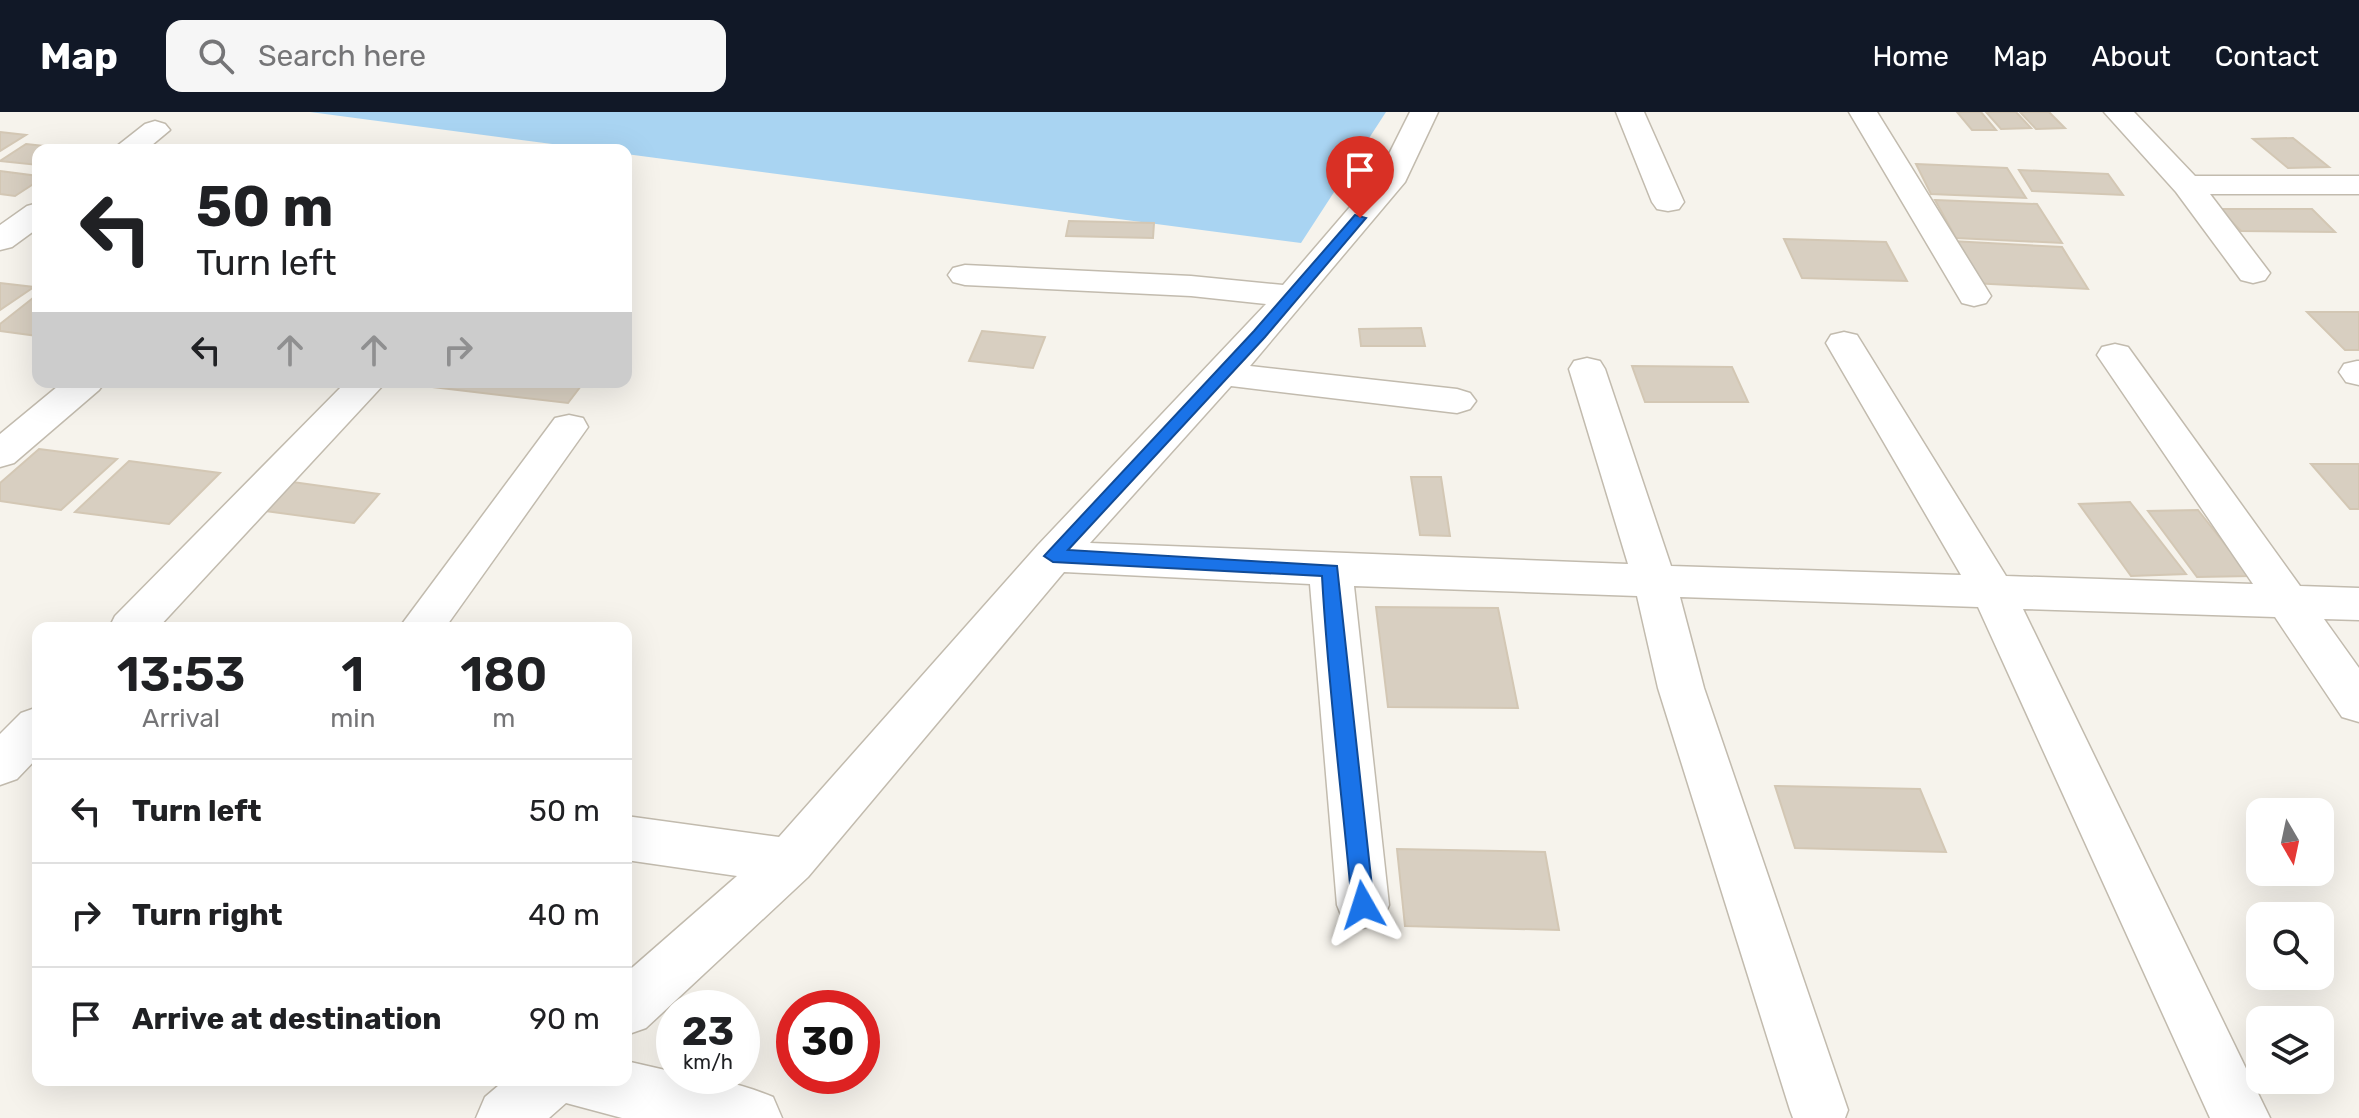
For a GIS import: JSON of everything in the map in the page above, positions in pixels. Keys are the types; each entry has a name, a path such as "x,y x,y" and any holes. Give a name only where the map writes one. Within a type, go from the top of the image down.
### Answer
{"street":[{"path":"632,1004 790,861 1053,556 1292,296 1394,175 1424,112"},
{"path":"1630,112 1668,202"},
{"path":"1863,112 1974,296"},
{"path":"2118,112 2187,185 2253,273"},
{"path":"135,144 155,130"},
{"path":"2187,185 2359,185"},
{"path":"0,240 32,217"},
{"path":"965,275 1191,286 1292,296"},
{"path":"1844,343 1992,590 2240,1118"},
{"path":"2115,355 2359,704"},
{"path":"1587,369 1654,578 1681,688 1819,1110"},
{"path":"1222,374 1457,401"},
{"path":"0,454 79,388"},
{"path":"137,622 361,388"},
{"path":"425,622 569,427"},
{"path":"1053,556 1331,570 1654,578 2359,604"},
{"path":"1331,570 1336,663 1347,738 1363,905"},
{"path":"632,839 790,861"},
{"path":"506,1118 541,1086"},
{"path":"607,1086 752,1118"}],"water":[{"path":"310,112 1386,112 1301,243 632,155 632,144 553,144"}],"building":[{"path":"1957,112 1981,112 1996,130 1972,130"},
{"path":"1986,112 2016,112 2031,128 2001,129"},
{"path":"2020,112 2049,112 2065,128 2036,129"},
{"path":"0,132 26,135 0,151"},
{"path":"2293,138 2329,167 2288,168 2253,139"},
{"path":"26,144 32,145 32,164 0,161"},
{"path":"1916,164 2007,168 2026,198 1931,194"},
{"path":"2019,170 2108,174 2123,195 2032,191"},
{"path":"0,171 32,175 32,185 15,196 0,194"},
{"path":"1935,200 2037,204 2062,243 1956,238"},
{"path":"2219,209 2312,209 2335,232 2241,231"},
{"path":"1069,221 1154,223 1153,238 1066,236"},
{"path":"1784,239 1886,242 1907,281 1802,278"},
{"path":"1951,241 2062,247 2088,289 1972,283"},
{"path":"0,283 32,287 32,288 0,310"},
{"path":"32,299 32,335 0,331 0,324"},
{"path":"2307,312 2359,312 2359,350 2345,350"},
{"path":"1421,328 1425,346 1361,346 1359,329"},
{"path":"982,331 1045,337 1033,368 969,361"},
{"path":"1632,366 1732,367 1748,402 1645,402"},
{"path":"441,388 579,388 568,403"},
{"path":"39,449 117,459 61,510 0,501 0,483"},
{"path":"129,461 220,473 169,524 75,512"},
{"path":"2311,464 2359,464 2359,509 2350,509"},
{"path":"1411,477 1441,477 1450,536 1420,535"},
{"path":"278,480 379,494 354,523 251,509"},
{"path":"2130,502 2186,574 2131,576 2079,504"},
{"path":"2198,510 2250,576 2197,577 2148,511"},
{"path":"1376,607 1498,608 1518,708 1388,707"},
{"path":"1775,786 1920,789 1946,852 1795,848"},
{"path":"1397,849 1545,852 1559,930 1405,926"}],"route":[{"path":"1360,218 1259,334 1053,556 1331,570 1336,663 1347,738 1363,905"}]}
